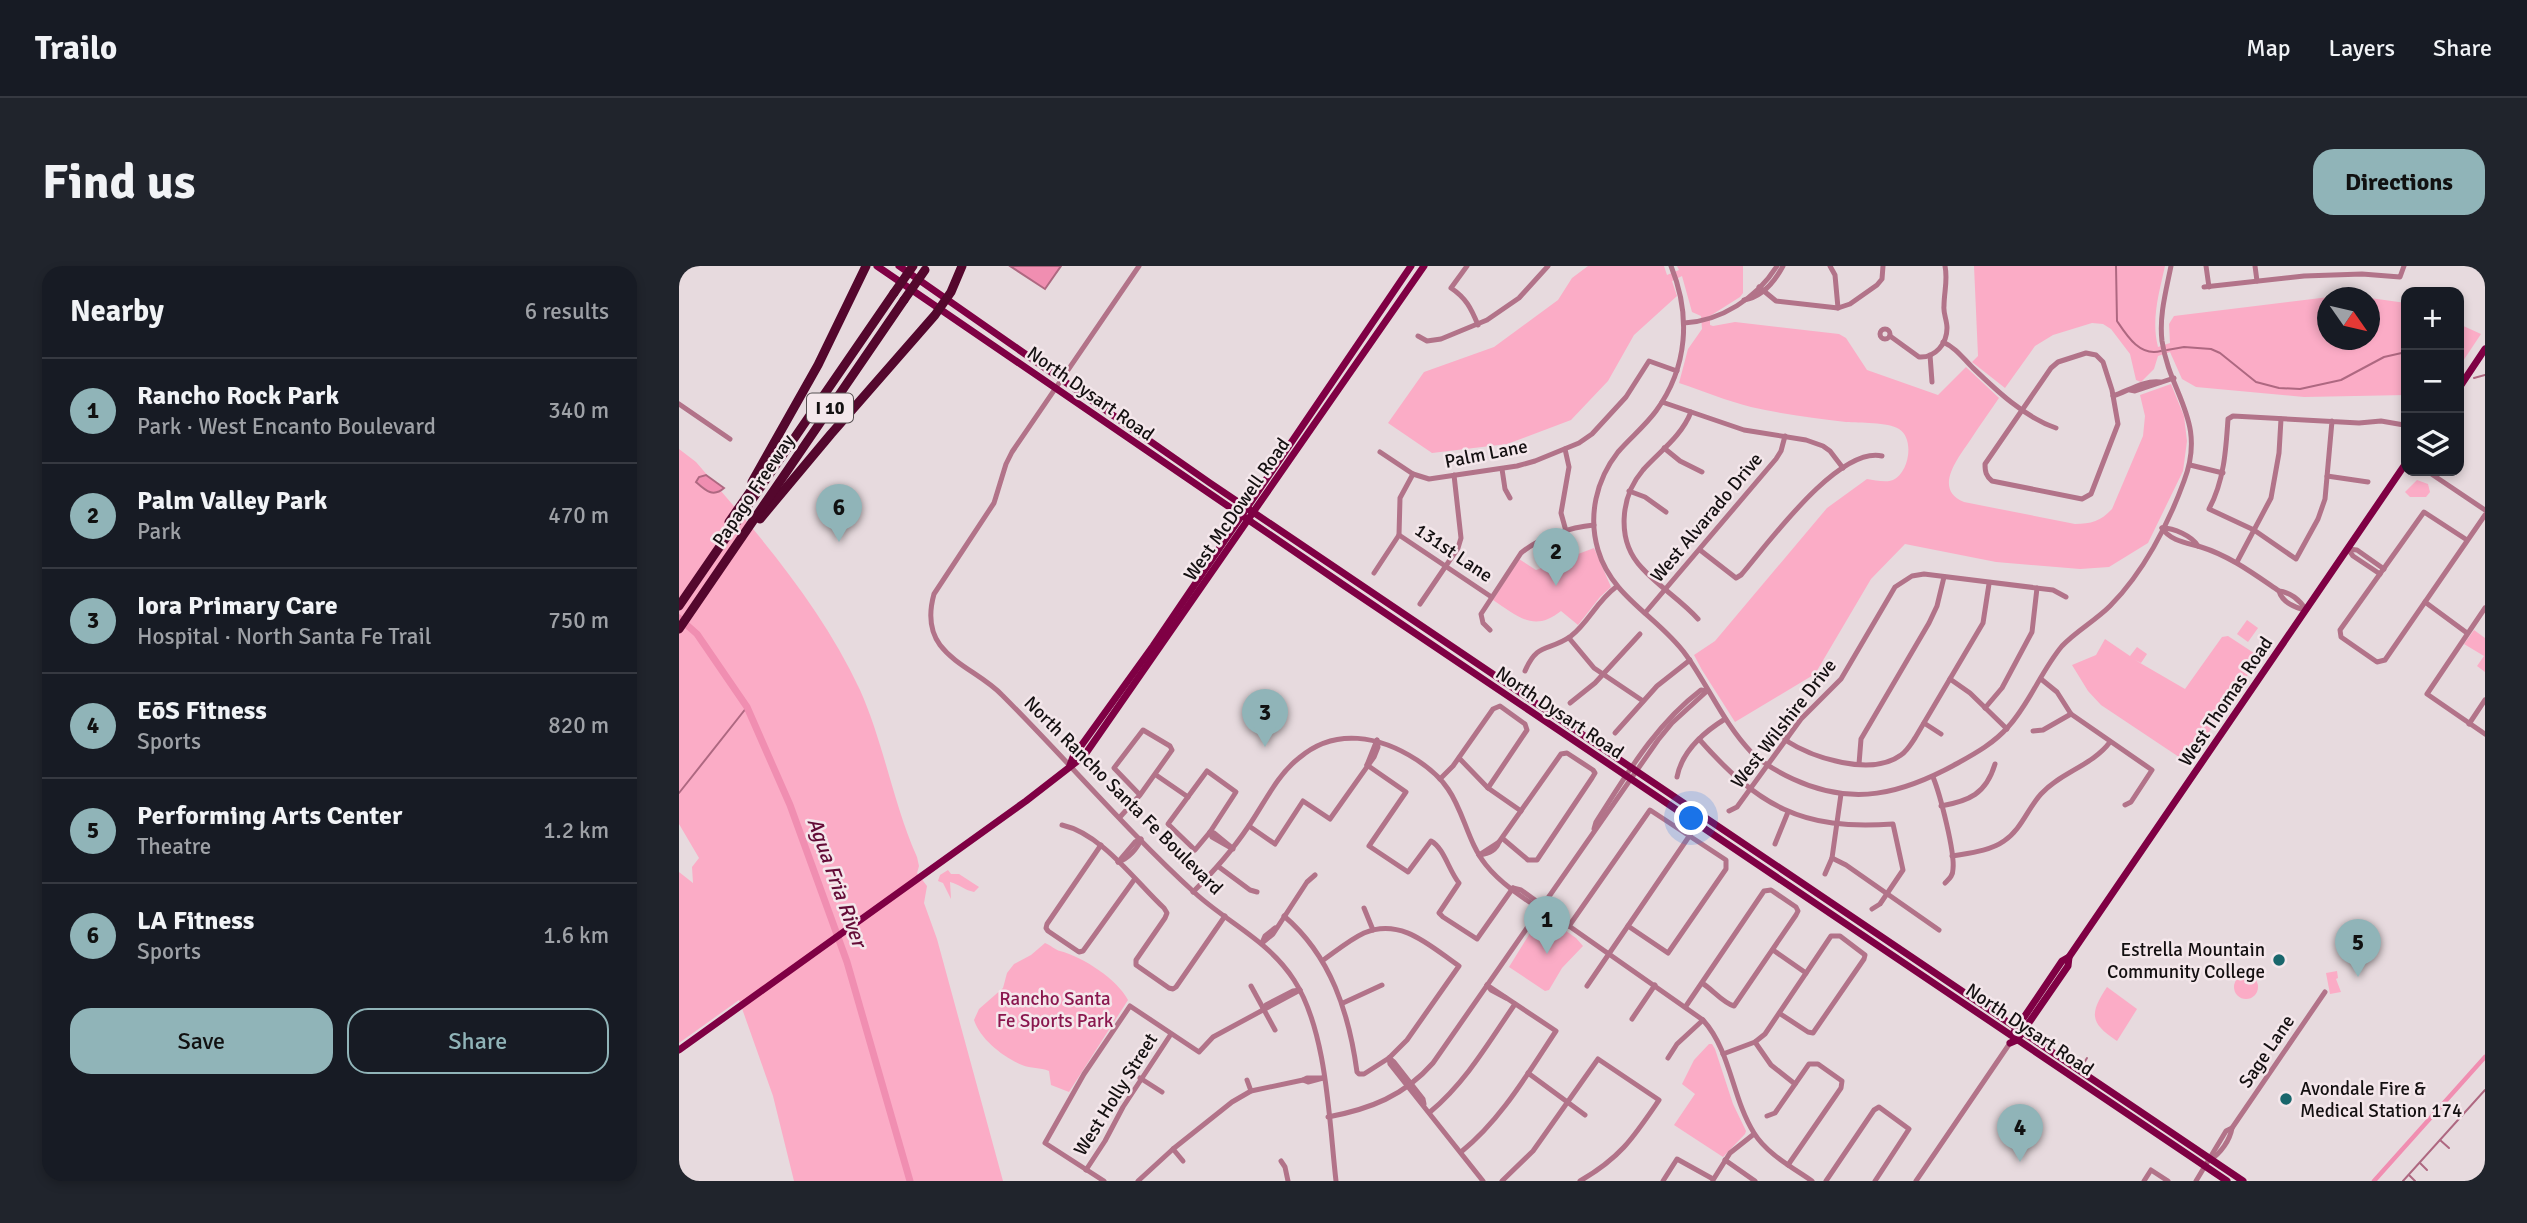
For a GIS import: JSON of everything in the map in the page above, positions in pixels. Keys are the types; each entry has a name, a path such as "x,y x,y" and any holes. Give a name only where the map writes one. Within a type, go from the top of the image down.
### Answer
{"highway":[{"path":"679,606 747,502 754,476 833,336 866,266"},
{"name":"Papago Freeway","path":"679,596 892,292 905,266"},
{"path":"892,292 913,266"},
{"path":"759,517 939,309 962,266"},
{"name":"Papago Freeway","path":"679,629 759,517 926,268"}],"main road":[{"name":"North Dysart Road","path":"877,266 1249,510 1929,980 2208,1163 2242,1181"},
{"name":"North Dysart Road","path":"899,266 1244,518 1959,989 2015,1036"},
{"name":"West McDowell Road","path":"679,1049 1048,785 1070,765 1073,757 1200,583 1411,266"},
{"name":"West McDowell Road","path":"1249,510 1424,266"},
{"path":"1374,319 1383,325"},
{"path":"2464,380 2485,349"},
{"name":"West Thomas Road","path":"2015,1036 2068,965 2069,957 2401,470"},
{"path":"1929,980 1936,979 1948,987 1959,989"},
{"name":"North Dysart Road","path":"2208,1163 2227,1181"}],"street":[{"path":"1058,384 1139,266"},
{"path":"1467,266 1451,288 1464,296 1478,325"},
{"path":"1418,336 1427,341 1441,339 1478,325 1519,298 1548,266"},
{"path":"1761,289 1777,266"},
{"path":"1684,323 1706,321 1722,315 1761,289 1783,266"},
{"path":"1830,266 1835,275 1838,308"},
{"path":"1761,289 1776,301 1838,308 1850,304 1877,285 1882,279 1882,266"},
{"path":"1890,336 1913,355 1925,357 1937,351 1947,328 1944,304 1947,278 1945,266"},
{"path":"1672,269 1681,297 1683,346 1677,370 1662,402 1607,468 1594,503 1594,525 1601,559 1616,587 1678,645 1690,660 1725,719 1750,751 1767,765 1808,786 1841,794 1865,795 1889,792 1933,777 1984,748 2007,729 2025,706 2062,646 2107,610 2126,589 2162,528 2190,465 2192,443 2187,409 2163,345 2162,314 2171,266"},
{"path":"2206,266 2206,287 2304,276 2362,274 2400,277 2404,266"},
{"path":"2255,266 2257,281"},
{"path":"2303,266 2304,276"},
{"path":"1943,342 1953,346 1970,365 2022,410 2056,428"},
{"path":"2086,353 2096,355 2103,362 2117,418 2116,430 2087,498 1988,478 1985,464 2022,410 2058,362 2086,353"},
{"path":"1930,355 1933,382"},
{"name":"Palm Lane","path":"1413,474 1429,479 1502,469 1526,464 1565,449 1593,434 1626,397 1649,361 1677,370"},
{"path":"2112,393 2174,378"},
{"name":"North Rancho Santa Fe Boulevard","path":"1058,384 1009,457 994,503 937,588 930,607 934,634 946,652 993,685 1193,892 1262,943 1284,966 1300,990 1317,1037 1336,1181"},
{"path":"1662,402 1744,430 1785,436 1823,446 1831,451 1843,468"},
{"path":"679,404 730,439"},
{"path":"1691,412 1683,429 1638,477 1629,491 1624,512 1625,532 1636,562 1698,619"},
{"path":"2332,422 2325,499 2318,519 2296,559 2254,530 2209,509 2223,473 2228,419 2232,416 2332,422 2381,421 2401,424"},
{"path":"2237,562 2265,512 2275,484 2281,419"},
{"name":"West Alvarado Drive","path":"1645,613 1776,459 1785,436"},
{"path":"1565,449 1569,467 1561,513 1566,531"},
{"path":"1664,449 1702,472"},
{"path":"1374,573 1399,535 1400,498 1413,474 1380,452"},
{"path":"1700,550 1736,579 1800,505 1843,468 1862,457 1872,454 1882,456"},
{"path":"2190,465 2223,473"},
{"path":"1502,469 1510,498"},
{"path":"1420,604 1447,566 1461,538 1454,475"},
{"path":"2327,476 2368,482"},
{"path":"2434,476 2485,513 2467,540 2425,602 2382,663 2342,638 2339,633 2424,512 2467,540"},
{"path":"1629,491 1645,497 1666,512"},
{"path":"1490,630 1480,618 1490,596 1521,553 1529,546 1566,531 1594,525"},
{"path":"2162,528 2166,534 2191,546 2199,546 2237,562 2279,591 2294,597 2306,610"},
{"name":"131st Lane","path":"1399,535 1490,596"},
{"path":"2348,549 2353,556 2382,572"},
{"name":"West Wilshire Drive","path":"1729,811 1737,807 1807,712 1840,679 1895,587 1919,575 1944,577"},
{"path":"1859,764 1861,739 1929,623 1937,606 1944,577 2053,590 2066,597"},
{"path":"1774,730 1822,758 1859,764 1887,761 1903,754 1983,623 1989,584"},
{"path":"1525,671 1535,653 1569,638 1602,599 1616,587"},
{"path":"1985,708 2001,688 2032,632 2037,588"},
{"path":"2425,602 2467,634"},
{"path":"2485,608 2427,694 2485,734"},
{"path":"1570,703 1586,691 1640,634"},
{"path":"1569,638 1584,659 1643,701"},
{"path":"1615,733 1643,701 1690,660"},
{"path":"1950,679 1965,688 2007,729"},
{"path":"2041,679 2057,692 2071,714 2152,770 2131,802 2125,805"},
{"path":"1328,1117 1368,1108 1410,1086 1440,1054 1670,715 1701,690 1707,691"},
{"path":"2469,724 2485,700"},
{"path":"1440,779 1459,758 1495,706 1500,706 1527,726 1527,730 1488,788"},
{"path":"2033,731 2043,730 2071,714"},
{"path":"1677,777 1684,759 1699,739 1711,727 1725,719"},
{"path":"1924,723 1941,734"},
{"path":"1120,817 1140,795 1156,775 1172,750 1143,730 1114,768 1140,795"},
{"path":"1193,892 1219,867 1289,767 1306,752 1341,738 1377,740 1400,749 1440,779 1454,800 1479,855 1493,873 1518,894 1566,920 1569,926 1703,1020 1716,1037 1754,1134 1767,1149 1812,1181"},
{"path":"1699,739 1726,771 1750,790 1788,812 1837,825 1893,824 1903,870 1880,904 1872,909"},
{"path":"1249,826 1275,844 1303,801 1331,819 1375,754 1377,740"},
{"path":"1952,856 1994,847 2006,840 2040,795 2102,753 2110,742"},
{"path":"1479,855 1487,854 1497,846 1501,840 1521,811 1564,752 1595,773 1537,860 1533,862 1501,840"},
{"path":"1459,758 1488,788 1521,811"},
{"path":"1941,806 1972,797 1986,783 1995,764"},
{"path":"1367,765 1406,792 1369,846 1408,873 1431,841 1437,845 1458,883 1439,913 1477,939 1513,888"},
{"path":"1206,771 1235,792 1210,832 1195,850 1168,824 1188,797 1206,771"},
{"path":"1156,775 1188,797"},
{"path":"1933,777 1952,856 1953,873 1945,883"},
{"path":"1825,874 1832,858 1841,794"},
{"path":"1569,926 1650,810 1727,860 1728,863 1668,953 1628,926"},
{"path":"1775,844 1788,812"},
{"path":"1062,825 1074,828 1101,845 1167,913 1136,960 1136,965 1173,989 1225,916"},
{"path":"1210,832 1233,849"},
{"path":"1587,986 1690,835"},
{"path":"1118,862 1139,845 1141,839"},
{"path":"1101,845 1046,928 1079,952 1083,951 1135,880"},
{"path":"1832,858 1939,930"},
{"path":"1219,867 1257,892"},
{"path":"1262,943 1268,940 1307,882 1315,875"},
{"path":"1686,1006 1767,889 1797,907 1798,911 1734,1006 1729,1005 1702,983"},
{"path":"1364,908 1373,930"},
{"path":"1284,916 1322,961 1343,1003 1359,1074 1364,1074 1389,1058 1412,1035 1459,966 1406,932 1396,929 1373,930 1360,935 1322,961"},
{"path":"1723,1054 1755,1042 1765,1034 1779,1013 1831,936 1836,934 1865,955 1813,1033 1779,1013"},
{"path":"1773,950 1806,973"},
{"path":"1343,1003 1382,985"},
{"path":"1461,1152 1491,1123 1556,1031 1487,985"},
{"path":"1632,1019 1655,985"},
{"path":"1251,986 1275,1030"},
{"path":"1104,1181 1045,1143 1084,1074 1130,1006 1199,1052 1213,1037 1300,990"},
{"name":"Sage Lane","path":"2196,1181 2208,1163 2211,1152 2226,1131 2232,1128 2325,992"},
{"path":"1430,1112 1461,1083 1515,1004"},
{"path":"1668,1058 1677,1044 1703,1020"},
{"name":"West Holly Street","path":"1086,1170 1140,1078 1171,1034"},
{"name":"West Thomas Road","path":"1916,1181 2015,1036"},
{"path":"1755,1042 1771,1065 1795,1084"},
{"path":"1389,1058 1390,1064 1423,1099 1424,1104 1483,1181"},
{"path":"1502,1181 1533,1151 1598,1059 1659,1100 1627,1146 1585,1180"},
{"path":"1767,1116 1775,1113 1813,1062 1842,1081 1788,1165"},
{"path":"1528,1073 1585,1115"},
{"path":"1140,1078 1162,1092"},
{"path":"1138,1181 1231,1102 1251,1091 1303,1080 1308,1083 1323,1078"},
{"path":"1247,1080 1251,1091"},
{"path":"1826,1181 1874,1110 1879,1107 1909,1129 1875,1181"},
{"path":"1663,1181 1678,1159 1713,1180 1724,1160 1754,1134"},
{"path":"1173,1149 1183,1161"},
{"path":"1724,1160 1755,1181"},
{"path":"1281,1161 1288,1181"},
{"path":"2144,1181 2151,1170 2168,1181"}],"green space":[{"path":"1588,266 1664,266 1667,275 1679,270 1677,266 1743,266 1743,293 1710,316 1710,325 1735,322 1839,334 1846,338 1867,370 1938,395 1966,367 1999,398 1951,472 1950,489 1964,502 2075,524 2100,519 2112,509 2143,436 2145,416 2140,395 2171,384 2184,416 2187,441 2183,471 2148,543 2109,567 2080,569 1996,562 1905,544 1871,579 1815,674 1735,722 1694,655 1715,641 1827,508 1867,479 1887,481 1899,476 1908,456 1907,440 1899,429 1888,425 1798,416 1762,409 1679,383 1688,349 1702,329 1701,316 1692,312 1682,276 1672,281 1677,296 1634,335 1608,381 1571,420 1507,444 1432,453 1388,423 1424,372 1494,347 1558,300 1572,278"},
{"path":"1974,266 2165,266 2156,317 2158,347 2170,343 2169,324 2174,316 2317,298 2317,350 2380,350 2380,299 2401,302 2401,395 2304,397 2196,387 2182,379 2170,352 2158,356 2154,369 2141,382 2136,380 2130,354 2111,329 2103,324 2092,323 2053,335 2035,346 2005,388 1972,362 1978,356"},
{"path":"2464,326 2481,334 2464,360"},
{"path":"679,449 696,462 786,571 826,628 860,690 917,857 917,873 927,886 924,903 937,939 1003,1181 794,1181 773,1096 739,1000 679,1043 679,872 693,883 692,867 699,858 679,824"},
{"path":"2417,480 2428,484 2430,492 2426,497 2410,497 2405,492"},
{"path":"1594,548 1611,587 1578,625 1561,611 1542,621 1526,620 1493,600 1519,559 1536,570"},
{"path":"2247,620 2258,628 2248,642 2237,634"},
{"path":"2474,630 2485,638 2485,672 2477,666 2484,656 2464,644"},
{"path":"2228,636 2260,657 2188,763 2101,705 2088,691 2072,665 2096,655 2105,639 2130,656 2137,647 2147,654 2141,663 2135,660 2185,689 2222,637"},
{"path":"948,870 979,887 974,892 950,882 951,899 943,883 938,881 940,875"},
{"path":"1545,916 1583,946 1562,968 1549,990 1545,991 1509,967 1538,920"},
{"name":"Rancho Santa Fe Sports Park","path":"1045,943 1099,970 1116,984 1128,1000 1069,1092 1051,1085 1049,1071 1022,1065 1000,1052 981,1034 974,1020 979,1009 1003,988 1007,973 1014,964"},
{"path":"2337,971 2336,979 2341,992 2330,994 2326,973"},
{"path":"2246,975 2255,978 2258,987 2255,996 2246,999 2237,996 2234,987 2237,978"},
{"path":"2107,987 2137,1009 2117,1041 2102,1029 2095,1017 2097,1004"},
{"path":"1709,1044 1715,1049 1733,1104 1746,1131 1723,1157 1674,1125 1695,1094 1682,1084 1694,1060"}],"shaded area":[{"path":"1010,266 1061,266 1045,289"},
{"path":"706,475 724,488 713,493 703,488 696,482 699,477"}],"waterway":[{"path":"2116,266 2117,321 2140,348 2153,352 2161,351"},
{"path":"2167,350 2184,347 2211,349 2256,382 2279,388 2300,389 2341,380 2384,357 2401,353"},
{"path":"2474,378 2485,375"},
{"name":"Agua Fria River","path":"679,618 697,634 747,707 790,805 847,962 910,1181"},
{"path":"679,793 747,707"},
{"path":"2374,1181 2485,1057"},
{"path":"2082,1066 2087,1058"},
{"path":"2403,1181 2485,1090"},
{"path":"2440,1140 2449,1148"},
{"path":"2420,1163 2427,1170"},
{"path":"2409,1175 2415,1181"}],"place":[{"name":"LA Fitness","path":"839,542"},
{"name":"Palm Valley Park","path":"1556,586"},
{"name":"Iora Primary Care","path":"1265,747"},
{"name":"Rancho Rock Park","path":"1547,954"},
{"name":"Estrella Mountain Community College","path":"2279,960"},
{"name":"Performing Arts Center","path":"2358,977"},
{"name":"Avondale Fire & Medical Station 174","path":"2286,1099"},
{"name":"EōS Fitness","path":"2020,1162"}]}
